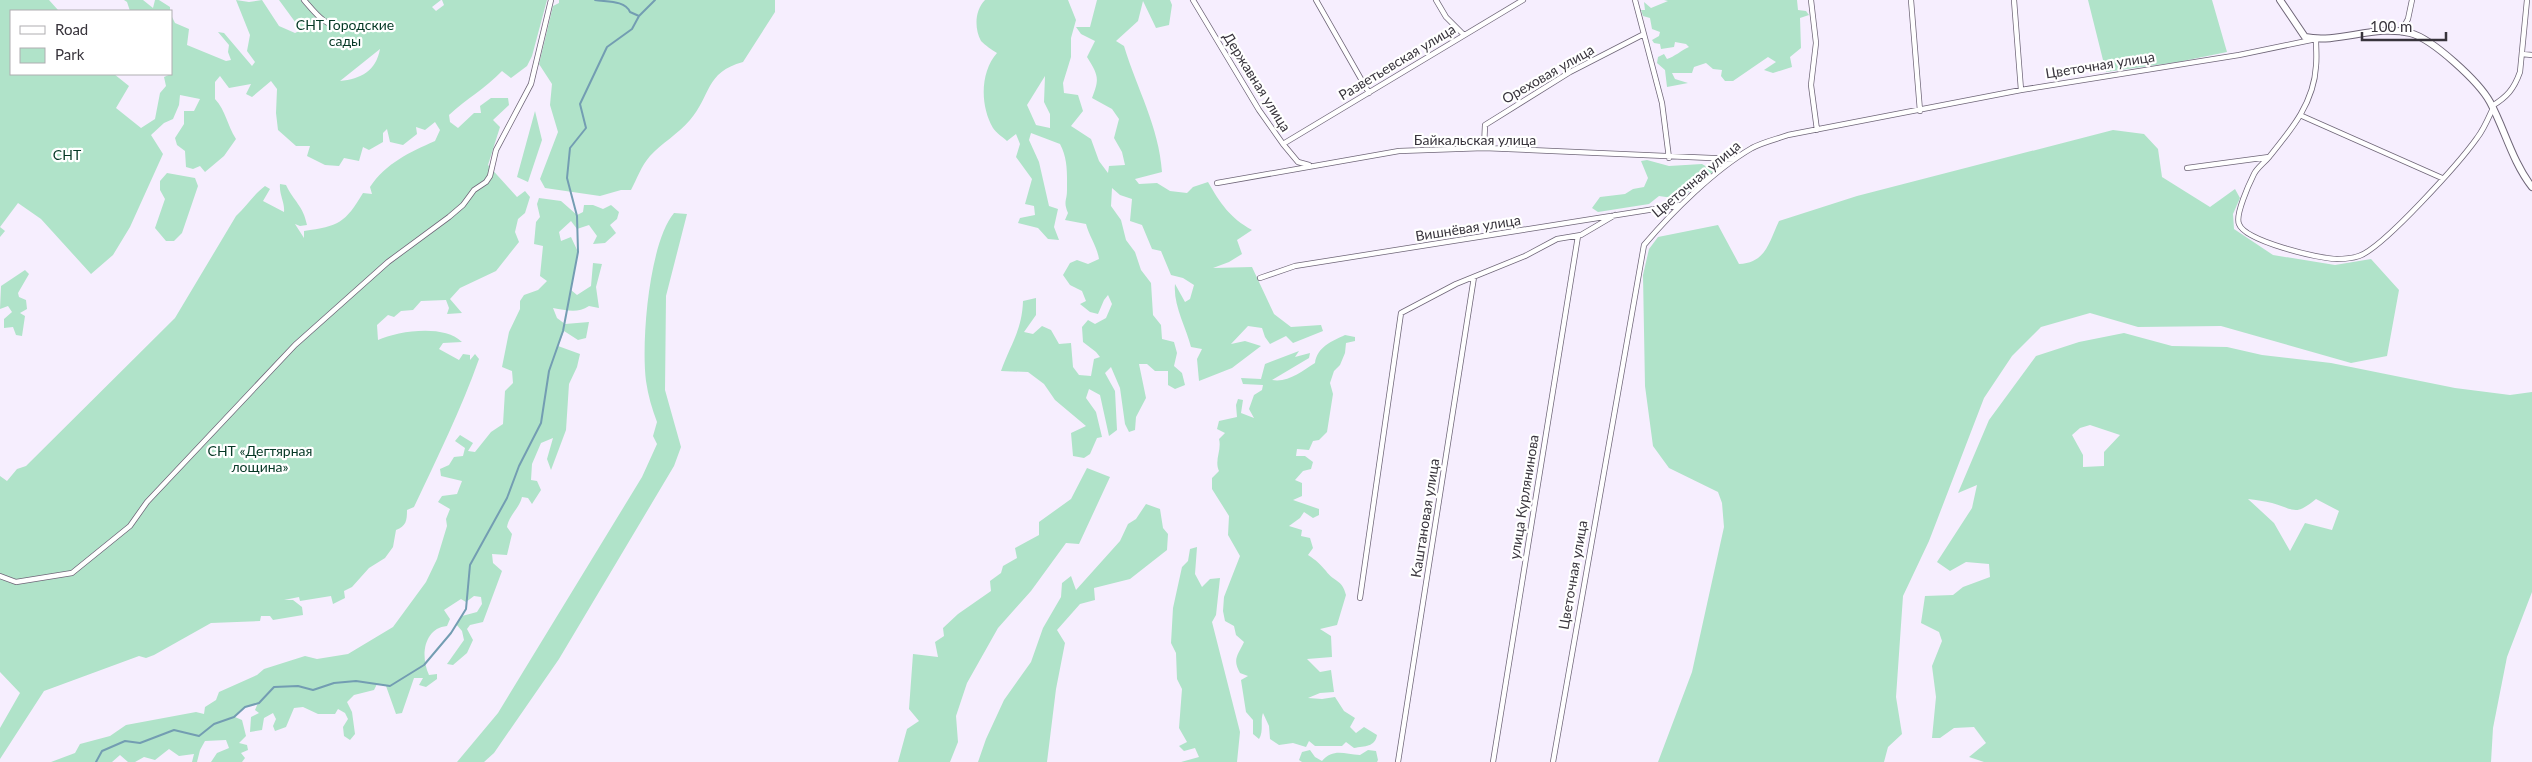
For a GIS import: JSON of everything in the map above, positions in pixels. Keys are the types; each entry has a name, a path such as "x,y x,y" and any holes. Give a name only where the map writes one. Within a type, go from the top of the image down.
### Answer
{"street":[{"path":"304,0 324,22 335,27 346,28"},
{"path":"0,576 16,582 72,573 94,558 130,526 148,502 295,345 388,262 449,217 474,190 486,182 490,176 496,150 531,84 551,0"},
{"name":"Державная улица","path":"1193,0 1259,110 1283,144 1298,162 1311,166"},
{"path":"1316,0 1369,92"},
{"path":"1436,0 1446,17 1464,35"},
{"name":"Разветьевская улица","path":"1283,144 1523,0"},
{"path":"1634,0 1662,102 1669,158"},
{"path":"1811,0 1816,43 1811,85 1817,130"},
{"path":"1912,0 1920,111"},
{"path":"2014,0 2021,90"},
{"path":"2280,0 2305,37 2316,39 2316,68 2310,95 2302,116 2254,174 2237,214 2239,226 2246,232 2281,247 2320,258 2338,260 2359,256 2371,251 2428,194 2477,139 2492,107 2510,93 2516,83 2522,54 2527,0"},
{"path":"2401,32 2408,18 2412,0"},
{"name":"Цветочная улица","path":"1553,762 1644,245 1681,205 1736,159 1754,147 1788,135 2021,90 2239,55 2316,39 2384,30 2412,33 2459,66 2492,107 2521,173 2532,187"},
{"name":"Ореховая улица","path":"1484,148 1485,124 1570,72 1644,34"},
{"path":"2522,54 2532,55"},
{"path":"2302,116 2442,178"},
{"name":"Байкальская улица","path":"1217,183 1399,151 1484,148 1669,158 1736,159"},
{"path":"2187,168 2269,157"},
{"name":"Вишнёвая улица","path":"1260,278 1295,266 1681,205"},
{"path":"1360,598 1401,313 1474,277 1525,256 1557,239 1578,236 1597,228 1615,215"},
{"name":"улица Курлянинова","path":"1493,762 1578,236"},
{"name":"Каштановая улица","path":"1398,762 1474,277"}],"green space":[{"name":"СНТ «Дегтярная лощина»","path":"0,0 49,0 58,10 10,10 10,75 115,75 129,86 116,108 141,128 155,119 160,93 166,86 164,77 172,75 172,17 175,23 189,29 187,45 226,61 231,60 228,52 229,45 218,32 224,33 252,66 255,62 247,51 250,35 236,0 249,2 262,0 279,26 295,33 301,30 279,0 441,0 432,7 436,11 444,5 442,0 547,0 532,56 527,66 511,78 502,71 449,115 450,122 458,128 474,113 481,113 480,106 491,98 508,98 509,105 493,120 500,127 488,165 517,197 525,191 530,197 525,213 518,219 515,232 519,242 496,271 460,288 450,299 462,313 447,314 449,308 446,300 421,301 413,310 401,311 394,317 388,315 377,325 378,340 397,334 421,331 433,331 454,336 462,342 443,343 439,349 459,360 463,354 470,355 470,360 475,354 479,359 457,415 414,507 407,510 405,523 396,530 393,547 385,558 369,568 352,587 344,591 345,598 333,604 331,596 300,601 299,597 284,600 293,600 302,607 303,615 273,620 270,616 261,616 260,621 211,623 154,655 146,658 139,656 44,691 0,759 0,728 20,693 0,672 0,476 7,481 17,469 26,466 175,318 236,216 265,186 270,189 263,201 284,212 280,184 286,185 301,208 305,218 307,225 300,226 295,224 304,238 304,231 333,225 346,217 363,193 372,194 370,187 383,171 408,154 435,141 440,130 435,122 425,130 416,127 417,134 403,145 390,142 387,129 383,133 383,142 369,150 363,147 359,161 344,158 339,166 325,165 307,156 310,146 296,146 278,130 276,113 277,89 271,81 252,97 246,94 251,84 229,88 220,76 215,82 215,99 222,108 236,139 224,156 205,172 200,166 193,169 186,167 185,151 177,145 175,138 184,124 184,111 194,111 200,99 180,95 179,105 173,119 164,123 151,135 163,154 130,227 113,255 91,274 41,219 18,203 0,227","holes":["380,49 375,63 361,76 340,81"]},
{"path":"124,0 143,0 153,8 155,0 159,0 170,7 170,10 130,10 127,2"},
{"path":"559,0 775,0 775,12 743,62 731,66 715,78 697,111 680,130 647,160 631,190 621,190 600,196 545,188 540,179 558,132 550,105 552,84 539,64 553,6 559,3"},
{"path":"985,0 1068,0 1076,20 1071,38 1071,57 1063,83 1064,93 1078,95 1083,111 1071,126 1091,139 1099,161 1108,173 1109,166 1125,165 1122,152 1114,138 1119,119 1112,109 1092,98 1097,77 1087,57 1095,41 1081,34 1076,27 1090,27 1097,0 1170,0 1172,5 1169,25 1156,28 1143,1 1138,21 1116,41 1124,46 1157,139 1160,155 1162,172 1135,179 1139,184 1157,183 1170,191 1187,193 1193,187 1208,182 1226,209 1252,230 1237,240 1242,254 1229,262 1213,268 1252,267 1274,314 1291,327 1321,325 1323,331 1293,343 1286,336 1270,344 1262,328 1248,326 1231,344 1245,341 1261,346 1232,368 1199,381 1197,359 1202,349 1191,347 1178,308 1175,292 1175,284 1185,302 1190,299 1194,285 1183,278 1171,275 1161,251 1152,249 1142,225 1130,221 1132,199 1120,195 1112,188 1111,206 1121,220 1126,240 1135,252 1141,270 1151,283 1153,315 1161,325 1162,339 1174,342 1177,353 1174,366 1182,373 1185,385 1175,389 1168,385 1168,371 1155,371 1147,364 1139,364 1146,398 1136,417 1135,430 1129,432 1125,424 1120,388 1111,367 1105,373 1115,391 1117,430 1109,436 1100,395 1089,389 1086,398 1096,412 1102,437 1097,438 1090,454 1084,458 1073,456 1071,433 1086,426 1055,400 1044,384 1028,372 1001,371 1018,329 1023,301 1036,298 1036,315 1024,332 1033,334 1042,326 1051,330 1059,344 1071,343 1073,367 1079,375 1091,376 1094,359 1100,357 1083,342 1082,327 1088,320 1095,324 1106,318 1112,304 1108,295 1098,314 1090,312 1080,304 1086,301 1082,291 1070,285 1063,275 1070,263 1077,260 1088,264 1099,259 1098,254 1086,224 1065,220 1068,213 1065,203 1067,172 1066,161 1060,144 1031,133 1029,140 1039,162 1049,206 1058,209 1054,227 1059,240 1048,239 1038,228 1018,223 1020,218 1035,215 1034,206 1025,204 1032,179 1016,157 1020,144 1016,134 1007,141 993,128 986,110 984,100 985,79 991,61 997,53 981,41 977,31 977,14","holes":["1045,76 1044,102 1050,114 1050,128 1036,125 1027,105"]},
{"path":"1664,0 1797,0 1798,10 1806,11 1809,15 1800,18 1801,48 1790,57 1792,67 1773,73 1764,70 1776,62 1768,57 1733,81 1725,81 1721,76 1722,70 1713,69 1706,63 1694,67 1692,73 1672,73 1675,79 1688,83 1667,87 1665,70 1657,63 1658,57 1664,54 1667,59 1689,47 1686,44 1675,42 1674,47 1661,49 1660,44 1654,43 1652,40 1659,36 1660,32 1652,29 1650,18 1643,16 1641,10 1645,10 1644,2 1651,8 1668,1"},
{"path":"2088,0 2212,0 2227,52 2178,62 2106,72"},
{"path":"535,111 542,140 528,182 517,177"},
{"path":"2113,130 2144,134 2158,149 2162,177 2210,207 2235,189 2240,198 2233,214 2234,229 2273,255 2335,265 2371,259 2399,290 2387,356 2351,363 2221,326 2138,327 2090,313 2041,327 2012,356 1984,398 1929,541 1903,596 1896,697 1902,734 1888,747 1884,762 1658,762 1692,672 1724,527 1722,503 1718,492 1669,468 1653,446 1645,386 1643,275 1649,249 1658,237 1718,225 1739,264 1748,263 1755,260 1765,250 1779,221 1857,196"},
{"path":"1647,160 1669,166 1702,164 1714,171 1680,199 1659,196 1649,204 1598,212 1592,208 1600,197 1625,194 1633,189 1644,187 1648,178 1641,161"},
{"path":"167,173 195,178 198,186 182,233 174,241 166,241 155,228 165,199 160,190 160,181"},
{"path":"539,198 561,201 577,215 583,212 584,205 593,205 603,209 611,205 619,212 617,219 610,225 616,233 605,243 593,244 597,236 589,225 577,229 571,221 559,232 561,241 571,237 578,252 571,290 577,295 591,286 593,263 602,264 596,287 599,308 589,306 571,311 553,308 557,318 565,324 589,322 586,338 578,340 564,331 558,346 580,354 577,367 569,384 566,430 551,470 547,459 553,438 541,443 532,464 531,480 537,481 541,490 532,504 528,498 522,497 510,519 507,527 512,534 507,555 492,554 493,563 502,571 483,622 470,625 467,629 473,640 467,653 453,665 447,664 464,640 462,631 456,624 462,616 477,612 482,604 481,597 474,596 466,602 461,599 444,610 450,619 447,626 433,632 426,644 425,652 426,668 429,675 437,674 437,679 426,687 419,685 423,678 414,678 402,713 396,714 386,686 377,684 374,690 354,695 347,702 352,712 355,734 350,740 344,736 343,727 348,719 345,713 338,709 335,714 318,714 303,707 294,708 286,727 275,731 273,726 276,719 273,713 264,718 262,730 250,732 251,717 259,713 255,710 258,703 245,707 235,717 242,720 246,736 239,743 247,745 248,750 241,753 245,758 242,762 211,762 217,753 229,748 226,740 205,741 197,762 192,762 194,754 179,756 169,749 155,760 144,757 135,762 128,762 120,755 112,762 51,762 75,753 80,744 110,736 126,725 196,712 204,714 205,707 216,700 219,692 257,675 264,669 305,656 317,659 348,654 393,627 426,582 437,559 450,509 438,502 442,496 457,494 462,481 441,476 440,469 449,465 454,457 463,456 465,448 455,441 460,435 473,443 468,451 475,452 491,432 503,424 505,391 513,383 512,371 502,367 509,332 520,309 520,301 524,295 538,290 547,281 540,276 543,246 534,244 536,222 540,217 537,204"},
{"path":"674,213 687,214 666,296 665,390 681,447 674,466 559,659 494,753 484,762 457,762 498,713 642,477 657,444 653,436 657,422 650,402 646,381 646,319 658,246 665,227"},
{"path":"0,227 5,231 0,237"},
{"path":"25,270 29,274 18,293 19,297 26,300 27,309 20,313 25,316 22,336 16,335 13,327 4,328 4,319 12,312 8,306 0,309 1,286"},
{"path":"2124,333 2172,346 2227,347 2262,355 2331,363 2455,388 2510,395 2532,392 2532,592 2507,657 2493,728 2491,762 1984,762 1969,757 1986,743 1974,727 1954,728 1940,738 1932,738 1936,697 1932,666 1942,641 1939,632 1921,623 1925,596 1953,595 1963,587 1990,577 1989,564 1966,562 1950,571 1937,562 1972,508 1977,485 1958,493 1989,420 2036,356 2079,342","holes":["2090,425 2120,435 2104,452 2104,466 2083,467 2083,455 2072,435 2080,428","2248,499 2269,502 2295,510 2304,508 2316,499 2339,511 2332,530 2305,523 2290,551 2274,523"]},
{"path":"1345,335 1355,337 1355,341 1346,343 1345,353 1340,365 1334,371 1330,383 1333,394 1327,432 1319,440 1313,441 1309,450 1297,449 1296,456 1305,456 1313,462 1311,469 1303,471 1295,480 1302,483 1302,496 1293,500 1319,509 1319,515 1313,518 1304,512 1300,518 1289,526 1302,530 1301,536 1310,538 1313,548 1308,555 1340,583 1346,595 1337,625 1320,629 1331,636 1332,657 1307,659 1320,672 1331,670 1334,692 1320,693 1308,698 1322,699 1335,697 1344,711 1355,718 1350,727 1356,733 1364,727 1377,735 1372,744 1354,748 1346,742 1342,746 1315,746 1309,741 1306,747 1293,743 1279,745 1270,739 1269,726 1263,713 1259,739 1253,734 1253,720 1246,712 1241,680 1248,676 1240,673 1236,664 1244,642 1236,635 1234,626 1225,621 1223,611 1224,597 1240,556 1228,535 1229,516 1212,489 1212,478 1219,471 1217,463 1220,447 1219,439 1225,433 1217,429 1219,421 1237,417 1236,405 1238,399 1243,400 1241,413 1254,418 1249,409 1254,395 1262,390 1263,385 1243,384 1241,378 1261,379 1265,364 1299,351 1295,357 1310,353 1309,358 1272,380 1289,378 1315,363 1316,357 1322,349 1330,342"},
{"path":"1087,468 1110,477 1079,544 1066,543 1031,591 998,628 967,683 956,716 958,742 950,762 898,762 907,729 919,721 909,709 913,654 938,657 935,642 944,636 943,628 958,614 991,591 990,581 1001,573 1003,566 1017,558 1015,548 1039,535 1039,522 1071,499"},
{"path":"1146,504 1160,509 1163,528 1168,534 1167,550 1130,579 1094,588 1095,600 1080,604 1057,630 1065,643 1056,689 1047,762 978,762 986,739 1004,700 1031,662 1043,628 1061,597 1062,583 1071,576 1076,590 1120,541 1128,524 1136,519"},
{"path":"1197,547 1195,574 1202,587 1210,579 1220,578 1216,615 1212,622 1240,732 1237,762 1181,762 1199,757 1195,748 1184,751 1179,746 1187,742 1179,728 1182,689 1177,679 1176,653 1171,643 1173,608 1182,567 1188,561 1190,549"},
{"path":"1310,750 1315,757 1322,761 1330,754 1360,755 1368,750 1376,751 1378,760 1377,762 1302,762 1299,760 1302,752"}],"waterway":[{"path":"595,0 620,3 628,8 630,12 639,16 655,0"},
{"path":"96,762 102,751 125,741 140,743 174,730 199,736 214,724 234,717 245,707 259,703 274,687 298,686 313,690 334,683 356,681 390,686 424,665 451,633 466,609 470,565 507,498 519,466 541,423 549,371 563,331 578,252 577,216 567,178 570,148 586,128 580,104 607,47 632,29 639,16"}],"park label":[{"name":"СНТ Городские сады","path":"345,33"},
{"name":"СНТ","path":"67,155"}]}
